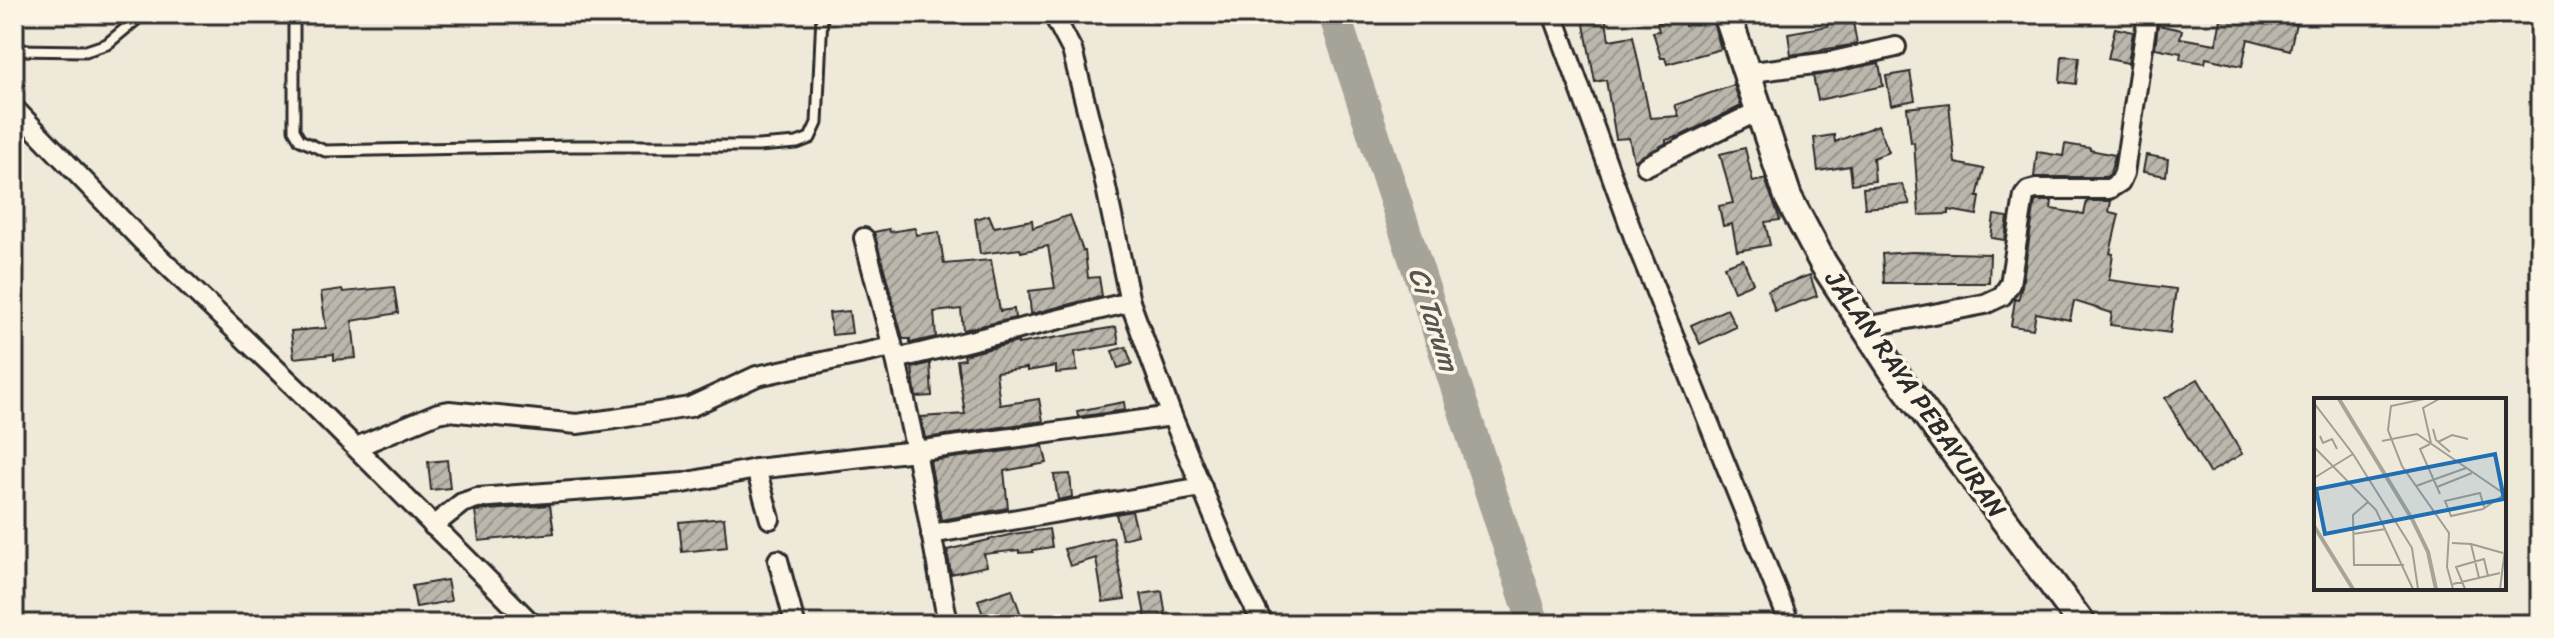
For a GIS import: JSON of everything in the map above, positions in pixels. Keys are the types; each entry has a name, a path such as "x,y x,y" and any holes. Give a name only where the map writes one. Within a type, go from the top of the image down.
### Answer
{"main road":[{"name":"JALAN RAYA PEBAYURAN","path":"1727,14 1788,197 1823,263 1892,369 2082,624"}],"street":[{"path":"1053,14 1072,50 1103,173 1130,302 1172,416 1239,577 1263,624"},
{"path":"1553,14 1635,240 1790,624"},
{"path":"1866,327 1985,304 2002,296 2010,284 2024,196 2028,191 2116,187 2124,173 2148,14"},
{"path":"1745,73 1829,62 1896,47"},
{"path":"14,108 142,241 356,447 532,624"},
{"path":"1646,166 1758,111"},
{"path":"864,238 916,451 948,624"},
{"path":"356,447 449,411 577,424 690,407 757,376 894,353 1130,302"},
{"path":"433,526 462,503 477,498 683,483 756,469 1172,416"},
{"path":"756,469 770,519"},
{"path":"931,534 1202,487"},
{"path":"778,560 795,624"}],"lane":[{"path":"14,50 86,51 107,44 143,14"},
{"path":"294,14 294,130 300,140 325,151 797,143 810,138 817,123 822,14"}],"building":[{"path":"1582,14 1605,14 1609,40 1633,36 1650,118 1679,116 1675,105 1734,85 1741,106 1666,140 1666,143 1634,161 1629,138 1616,139 1606,80 1595,82"},
{"path":"1826,14 1849,14 1857,44 1791,55 1788,33 1828,26"},
{"path":"2222,14 2271,14 2270,17 2296,23 2290,50 2248,39 2242,66 2206,58 2205,63 2180,59 2181,53 2155,48 2158,25 2182,30 2180,38 2216,44"},
{"path":"1683,17 1685,26 1712,19 1721,49 1667,64 1665,58 1661,58 1653,32 1659,31 1657,23"},
{"path":"2115,28 2133,32 2128,63 2108,59"},
{"path":"2062,56 2079,57 2076,84 2060,82"},
{"path":"1879,63 1883,86 1818,100 1813,76"},
{"path":"1910,72 1915,100 1891,105 1886,76"},
{"path":"1949,103 1955,163 1984,169 1977,197 1980,197 1977,215 1949,210 1949,214 1919,215 1914,142 1911,143 1907,108"},
{"path":"1878,125 1889,152 1873,158 1875,181 1852,184 1850,166 1818,171 1814,138 1834,135 1835,142"},
{"path":"2065,144 2115,155 2110,174 2106,177 2034,177 2037,152 2063,156"},
{"path":"1745,148 1753,182 1765,179 1780,220 1765,222 1770,245 1737,251 1732,224 1723,226 1719,206 1733,203 1720,154"},
{"path":"2146,155 2168,159 2166,176 2143,172"},
{"path":"1902,184 1910,204 1865,208 1863,188"},
{"path":"2037,201 2052,201 2051,209 2084,214 2087,201 2111,201 2109,212 2119,214 2110,253 2113,254 2109,280 2176,289 2170,333 2110,325 2112,313 2074,301 2070,320 2036,313 2033,329 2011,326 2015,299 2018,300 2022,286"},
{"path":"989,215 994,227 1032,220 1033,228 1070,215 1085,251 1088,278 1099,277 1102,296 1031,314 1029,291 1055,288 1048,246 1021,252 1020,249 980,254 975,219"},
{"path":"1994,215 2008,217 2005,240 1991,238"},
{"path":"915,228 916,235 939,232 944,264 991,260 1000,311 1014,309 1015,318 963,330 961,309 934,312 936,337 910,343 910,339 903,339 874,232"},
{"path":"1882,254 1990,254 1989,283 1884,283"},
{"path":"1743,259 1753,283 1734,291 1724,266"},
{"path":"1810,275 1817,296 1775,311 1768,290"},
{"path":"394,287 398,313 352,321 356,358 334,360 334,354 294,358 291,331 326,328 321,292"},
{"path":"1727,309 1736,327 1700,344 1691,325"},
{"path":"849,311 852,333 832,335 829,313"},
{"path":"1116,327 1119,344 1075,352 1077,371 1056,373 1056,366 996,372 1000,405 1039,399 1043,421 925,438 921,417 965,414 957,360 965,359 964,355 1018,342"},
{"path":"1126,347 1132,364 1118,368 1112,351"},
{"path":"930,363 932,396 916,397 912,368"},
{"path":"2198,379 2242,454 2209,473 2165,398"},
{"path":"1124,402 1125,410 1078,417 1077,411"},
{"path":"1043,446 1047,463 1004,471 1008,508 941,520 930,461"},
{"path":"447,460 450,488 431,490 428,462"},
{"path":"1070,474 1072,497 1058,500 1054,475"},
{"path":"550,505 554,533 479,541 475,511"},
{"path":"1132,511 1138,535 1122,539 1116,514"},
{"path":"724,518 727,547 682,552 679,522"},
{"path":"1049,529 1052,547 1033,552 1019,553 1019,550 984,554 987,566 951,574 947,550"},
{"path":"1113,537 1125,599 1103,602 1096,558 1070,566 1064,549"},
{"path":"447,580 451,601 416,607 412,586"},
{"path":"1012,589 1024,624 986,624 978,600"},
{"path":"1162,591 1166,617 1146,620 1141,594"}],"waterway":[{"name":"Ci Tarum","path":"1334,14 1534,624"}]}
